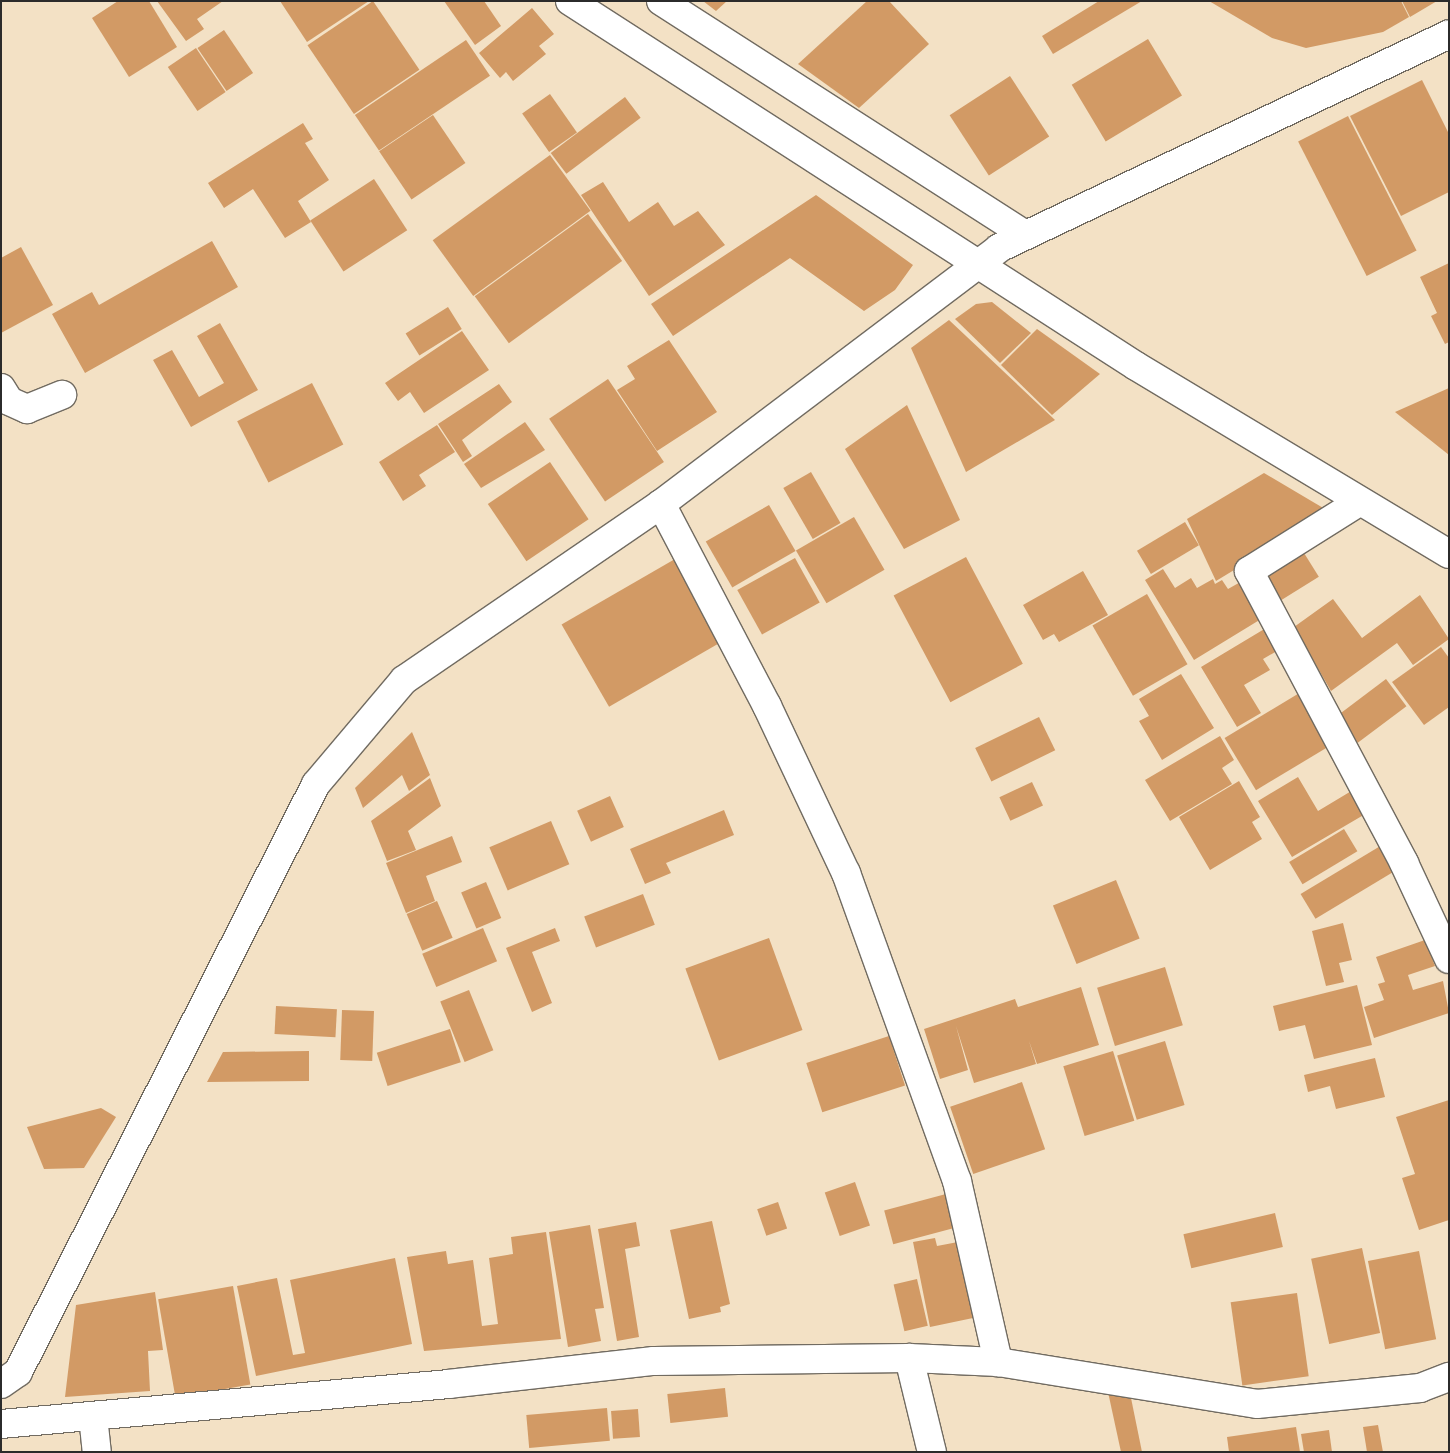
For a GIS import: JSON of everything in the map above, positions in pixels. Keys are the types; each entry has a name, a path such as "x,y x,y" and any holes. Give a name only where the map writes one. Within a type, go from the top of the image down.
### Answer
{"street":[{"path":"570,1 978,264 1359,502 1449,554"},
{"path":"661,1 1025,235"},
{"path":"1,1384 18,1372 316,784 404,680 661,504 978,264 1025,235 1449,34"},
{"path":"1,388 9,401 27,409 62,395"},
{"path":"1359,502 1249,572 1404,863 1449,959"},
{"path":"661,504 767,706 846,872 957,1180 998,1362"},
{"path":"909,1358 932,1452"},
{"path":"1,1424 448,1384 654,1361 909,1358 998,1362 1257,1404 1420,1388 1449,1377"},
{"path":"93,1416 97,1452"}],"building":[{"path":"118,1 149,1 177,47 129,77 92,18"},
{"path":"157,1 223,1 197,19 204,29 186,41"},
{"path":"280,1 369,1 307,42"},
{"path":"373,1 419,70 354,114 308,45"},
{"path":"444,1 484,1 501,26 475,45"},
{"path":"703,1 727,1 716,11"},
{"path":"867,1 889,1 929,44 859,108 798,64"},
{"path":"1099,1 1142,1 1053,54 1042,36"},
{"path":"1209,1 1401,1 1409,17 1383,32 1306,48 1272,38"},
{"path":"1402,1 1437,1 1410,17"},
{"path":"532,8 554,34 539,46 546,54 513,81 506,72 500,78 479,53"},
{"path":"224,30 253,73 227,91 197,48"},
{"path":"1148,39 1182,96 1106,141 1072,85"},
{"path":"466,40 490,76 379,151 355,115"},
{"path":"196,48 226,92 197,111 168,67"},
{"path":"1010,76 1049,136 989,176 950,115"},
{"path":"1422,80 1449,134 1449,192 1401,216 1350,116"},
{"path":"550,94 577,133 549,152 522,114"},
{"path":"625,97 641,118 566,174 551,153"},
{"path":"433,115 465,163 412,199 379,151"},
{"path":"1348,116 1417,251 1367,276 1298,141"},
{"path":"303,123 313,139 305,143 329,180 298,201 311,222 285,238 253,189 224,208 208,183"},
{"path":"550,155 591,211 473,296 433,240"},
{"path":"374,179 407,230 343,272 310,220"},
{"path":"603,182 629,222 658,202 674,226 698,211 725,245 649,296 581,195"},
{"path":"816,195 913,265 895,290 864,311 790,258 673,336 651,304"},
{"path":"588,214 622,261 509,343 475,296"},
{"path":"212,241 238,287 85,373 52,314 92,292 99,305"},
{"path":"21,247 53,305 1,333 1,258"},
{"path":"1449,263 1449,342 1445,344 1431,316 1437,313 1420,277"},
{"path":"992,302 1031,333 1000,363 955,319 976,304"},
{"path":"448,307 462,329 419,356 406,333"},
{"path":"949,320 1055,420 966,472 911,348"},
{"path":"220,323 258,390 191,427 153,360 172,350 199,397 224,383 197,336"},
{"path":"1037,329 1100,374 1052,415 1001,365"},
{"path":"462,331 489,370 424,413 410,392 398,401 385,383"},
{"path":"669,340 717,412 657,451 617,390 635,379 627,366"},
{"path":"608,379 664,462 605,502 549,419"},
{"path":"312,383 343,444 268,483 237,421"},
{"path":"499,384 512,402 462,440 472,456 463,462 438,424"},
{"path":"1449,388 1449,455 1395,412"},
{"path":"907,405 960,520 904,549 845,449"},
{"path":"525,422 545,450 481,488 464,464"},
{"path":"437,425 455,452 419,475 426,486 403,501 379,462"},
{"path":"550,462 589,519 526,561 488,504"},
{"path":"811,472 840,523 813,539 783,488"},
{"path":"1264,473 1330,512 1216,581 1187,519"},
{"path":"769,505 796,551 732,587 706,542"},
{"path":"854,517 884,570 826,603 796,550"},
{"path":"1185,522 1199,545 1151,574 1137,551"},
{"path":"1304,553 1319,577 1281,601 1266,577"},
{"path":"966,557 1023,664 950,702 894,595"},
{"path":"795,558 820,603 762,635 737,590"},
{"path":"675,559 723,641 609,707 562,624"},
{"path":"1163,569 1175,588 1191,578 1197,588 1213,579 1215,584 1222,580 1228,589 1244,580 1266,616 1194,660 1145,580"},
{"path":"1083,571 1108,615 1059,642 1054,634 1043,640 1023,605"},
{"path":"1147,594 1188,664 1133,696 1092,626"},
{"path":"1420,595 1449,639 1413,665 1397,643 1331,691 1294,627 1333,599 1362,638"},
{"path":"1271,625 1284,647 1263,659 1270,670 1244,685 1261,713 1237,727 1201,667"},
{"path":"1441,647 1449,658 1449,707 1424,725 1392,682"},
{"path":"1181,674 1214,728 1162,760 1139,721 1149,716 1139,699"},
{"path":"1386,679 1406,706 1358,743 1337,716"},
{"path":"1306,689 1337,741 1256,790 1225,738"},
{"path":"1039,717 1055,750 991,781 975,748"},
{"path":"412,732 430,775 409,791 402,775 363,808 355,788"},
{"path":"1220,736 1234,760 1222,768 1232,784 1170,821 1145,780"},
{"path":"1298,777 1318,811 1353,790 1367,813 1292,857 1258,801"},
{"path":"430,778 441,806 408,831 416,850 387,861 371,821"},
{"path":"1239,781 1260,817 1252,822 1262,839 1210,870 1179,817"},
{"path":"1032,782 1043,806 1010,821 999,797"},
{"path":"610,796 624,827 591,842 577,811"},
{"path":"724,810 734,835 666,863 671,873 645,884 630,849"},
{"path":"551,821 569,864 508,890 489,847"},
{"path":"1344,829 1357,851 1303,884 1289,862"},
{"path":"452,836 462,862 426,876 435,901 406,913 386,863"},
{"path":"1382,845 1397,870 1316,919 1301,894"},
{"path":"1116,880 1140,938 1077,964 1053,905"},
{"path":"486,882 501,918 476,928 461,893"},
{"path":"643,894 655,925 596,947 584,917"},
{"path":"437,901 453,938 422,951 407,914"},
{"path":"1343,923 1352,960 1339,963 1344,982 1326,986 1312,931"},
{"path":"483,928 497,961 436,987 422,954"},
{"path":"555,928 560,941 532,952 552,1003 532,1012 506,948"},
{"path":"769,938 803,1030 719,1061 685,968"},
{"path":"1425,940 1435,966 1408,975 1413,990 1443,981 1449,1013 1374,1038 1364,1007 1384,1000 1378,984 1385,982 1376,957"},
{"path":"1165,967 1183,1025 1115,1046 1097,988"},
{"path":"1357,985 1372,1045 1314,1059 1305,1025 1279,1031 1273,1006"},
{"path":"1081,987 1099,1045 1037,1064 1029,1041 1036,1064 974,1083 956,1026 968,1070 940,1079 924,1029 1015,999 1018,1007"},
{"path":"469,990 493,1050 465,1062 440,1002"},
{"path":"276,1006 337,1009 335,1037 275,1034"},
{"path":"342,1010 374,1011 372,1061 340,1060"},
{"path":"450,1029 461,1062 388,1086 377,1053"},
{"path":"889,1036 905,1085 822,1112 806,1063"},
{"path":"1165,1041 1185,1105 1137,1120 1117,1056"},
{"path":"309,1051 309,1081 207,1082 223,1052"},
{"path":"1113,1051 1134,1121 1085,1136 1063,1066"},
{"path":"1375,1058 1385,1097 1336,1109 1330,1086 1308,1092 1304,1075"},
{"path":"1022,1082 1045,1149 973,1174 950,1107"},
{"path":"1449,1100 1449,1220 1419,1230 1402,1178 1415,1174 1396,1117"},
{"path":"101,1108 116,1117 84,1168 44,1169 27,1127"},
{"path":"855,1182 870,1225 840,1236 825,1192"},
{"path":"946,1194 955,1228 893,1244 884,1211"},
{"path":"778,1202 787,1228 766,1236 757,1209"},
{"path":"1275,1213 1283,1247 1191,1268 1183,1234"},
{"path":"712,1221 730,1304 720,1307 721,1312 689,1319 670,1230"},
{"path":"636,1222 640,1246 625,1249 639,1337 617,1341 598,1229"},
{"path":"590,1225 604,1308 595,1309 601,1341 568,1347 549,1232"},
{"path":"546,1232 561,1339 424,1351 407,1257 446,1251 448,1264 473,1260 482,1326 498,1324 489,1258 513,1254 511,1237"},
{"path":"935,1238 937,1246 958,1242 973,1318 930,1327 913,1242"},
{"path":"1362,1248 1380,1333 1329,1344 1311,1259"},
{"path":"1419,1251 1436,1339 1385,1349 1368,1261"},
{"path":"395,1258 412,1344 256,1376 237,1286 277,1278 293,1355 305,1353 290,1280"},
{"path":"917,1279 928,1326 904,1331 894,1284"},
{"path":"233,1286 250,1384 176,1398 158,1299"},
{"path":"155,1292 163,1350 148,1351 150,1391 65,1397 76,1305"},
{"path":"1297,1293 1309,1376 1242,1386 1231,1302"},
{"path":"725,1388 728,1417 670,1423 667,1394"},
{"path":"1108,1392 1131,1398 1142,1452 1121,1452"},
{"path":"607,1408 610,1441 529,1448 526,1415"},
{"path":"638,1409 640,1437 613,1439 611,1411"},
{"path":"1378,1425 1383,1452 1367,1452 1363,1427"},
{"path":"1296,1427 1300,1452 1229,1452 1227,1437"},
{"path":"1329,1430 1332,1452 1304,1452 1301,1434"}]}
